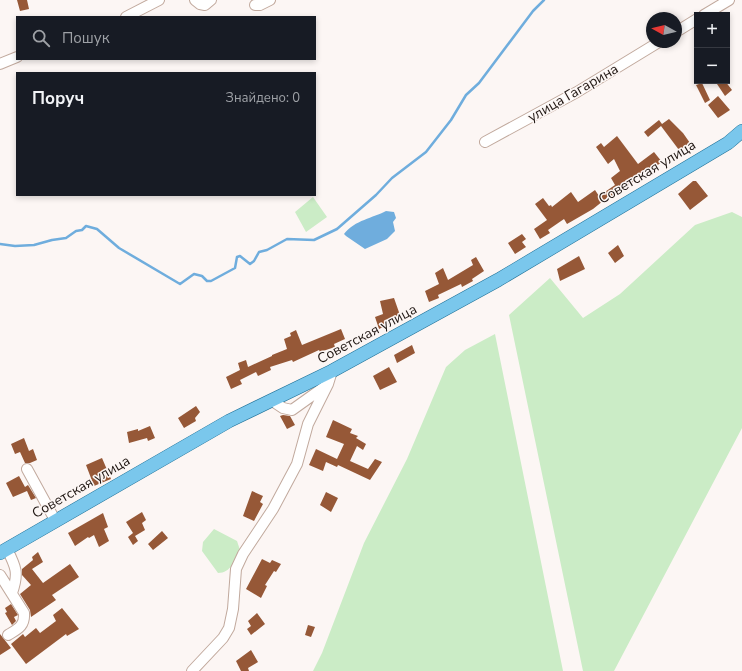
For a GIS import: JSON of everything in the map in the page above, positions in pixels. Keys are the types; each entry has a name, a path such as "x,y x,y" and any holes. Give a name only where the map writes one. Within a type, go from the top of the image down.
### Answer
{"main road":[{"name":"Советская улица","path":"4,551 229,421 332,371 498,280 721,147 742,131"}],"street":[{"path":"128,16 159,0"},
{"path":"195,0 200,4 205,5 211,0"},
{"path":"255,5 260,5 270,0"},
{"path":"709,12 729,0"},
{"path":"682,28 694,21"},
{"name":"улица Гагарина","path":"485,142 577,92 649,48"},
{"path":"2,62 16,57"},
{"path":"192,671 223,638 229,628 233,609 236,568 243,554 274,509 297,464 311,419 328,384 332,371"},
{"path":"271,400 283,408 292,410 300,406 328,384"},
{"path":"300,406 311,419"},
{"path":"27,469 56,520"},
{"path":"4,551 17,570 16,583 12,593"},
{"path":"0,575 24,613 25,620 22,626 8,635"}],"green space":[{"path":"313,197 327,217 306,232 295,212"},
{"path":"732,212 742,217 742,428 614,671 583,671 509,315 550,278 583,318 620,294 695,225"},
{"path":"495,334 563,671 313,671 322,653 364,543 407,459 446,367 465,350"},
{"path":"214,529 237,541 240,550 232,565 226,571 218,573 202,551 203,542"}],"water":[{"path":"386,211 394,212 396,218 393,222 395,231 387,239 365,249 344,234 353,225"}],"building":[{"path":"17,0 27,0 29,9 20,11"},
{"path":"702,84 710,100 705,103 696,85"},
{"path":"717,84 727,84 732,90 725,96"},
{"path":"718,96 730,110 718,118 708,105"},
{"path":"669,119 683,133 690,143 679,150 661,126 648,137 644,132 659,120 662,124"},
{"path":"617,136 638,164 654,152 662,162 649,171 647,169 633,178 635,181 614,193 615,195 609,199 608,197 593,209 567,224 564,219 548,230 550,233 540,239 534,229 547,220 535,204 543,198 549,206 551,205 552,207 571,192 578,202 595,190 599,196 615,185 611,178 620,171 614,159 608,164 596,147 601,143 604,147"},
{"path":"693,181 696,181 708,196 690,210 678,194"},
{"path":"522,234 526,239 522,242 526,247 515,254 508,243"},
{"path":"618,245 624,256 615,263 608,253"},
{"path":"579,256 585,269 560,281 557,269"},
{"path":"476,257 484,271 472,279 473,281 462,287 461,284 438,295 439,298 429,302 425,291 439,284 435,273 443,268 448,280 473,265 471,260"},
{"path":"394,298 401,318 379,329 375,317 383,314 380,301"},
{"path":"341,329 345,339 334,344 335,347 320,352 319,350 293,362 292,360 270,367 271,370 258,376 256,372 240,380 242,384 231,389 226,377 240,370 238,363 246,360 248,367 287,349 284,339 291,336 290,333 296,330 302,345"},
{"path":"412,345 415,353 397,363 394,355"},
{"path":"389,367 397,382 380,390 373,376"},
{"path":"196,406 200,412 195,418 196,421 184,428 178,418"},
{"path":"280,416 290,416 295,425 287,429"},
{"path":"333,420 352,429 350,433 358,436 356,438 366,444 363,450 357,446 350,461 368,469 375,459 382,462 370,480 338,465 337,467 326,462 323,471 309,465 316,449 337,459 344,444 326,437"},
{"path":"150,426 155,438 148,441 147,438 129,443 127,432 138,429 138,431"},
{"path":"24,438 29,451 33,449 37,460 30,463 25,463 20,452 15,454 11,444"},
{"path":"102,458 111,479 94,486 86,465"},
{"path":"19,476 25,487 28,485 36,498 31,500 27,491 13,497 6,483"},
{"path":"252,491 263,496 260,502 263,504 254,521 243,516"},
{"path":"326,492 338,498 331,512 320,505"},
{"path":"142,512 146,520 142,523 145,530 135,536 138,541 133,545 128,537 133,533 126,522"},
{"path":"103,513 108,527 104,529 109,541 99,547 94,535 89,538 88,537 75,546 68,533"},
{"path":"162,531 168,538 153,550 148,544"},
{"path":"38,552 43,562 32,569 43,583 70,564 79,577 52,595 56,600 31,617 30,610 20,594 31,585 22,575 22,569 33,560 32,557"},
{"path":"262,559 270,563 272,560 281,564 276,572 274,571 265,585 267,586 261,598 246,589"},
{"path":"11,604 18,615 14,617 16,621 12,625 5,613 7,612 5,608"},
{"path":"62,608 79,629 67,636 66,634 26,664 11,644 23,634 25,637 36,628 40,633 56,621 53,615"},
{"path":"257,613 265,624 251,635 247,629 251,626 248,621"},
{"path":"308,625 315,627 311,637 305,635"},
{"path":"0,634 11,648 0,655"},
{"path":"251,650 258,662 248,668 249,671 241,671 236,661"}],"waterway":[{"path":"0,244 15,246 34,245 66,238 76,231 82,230 86,226 97,229 119,248 180,284 194,274 202,276 207,281 211,281 235,268 237,257 240,256 250,264 254,261 259,252 267,250 287,239 314,240 337,229 376,195 392,178 426,152 451,120 466,95 479,83 533,11 544,0"}]}
